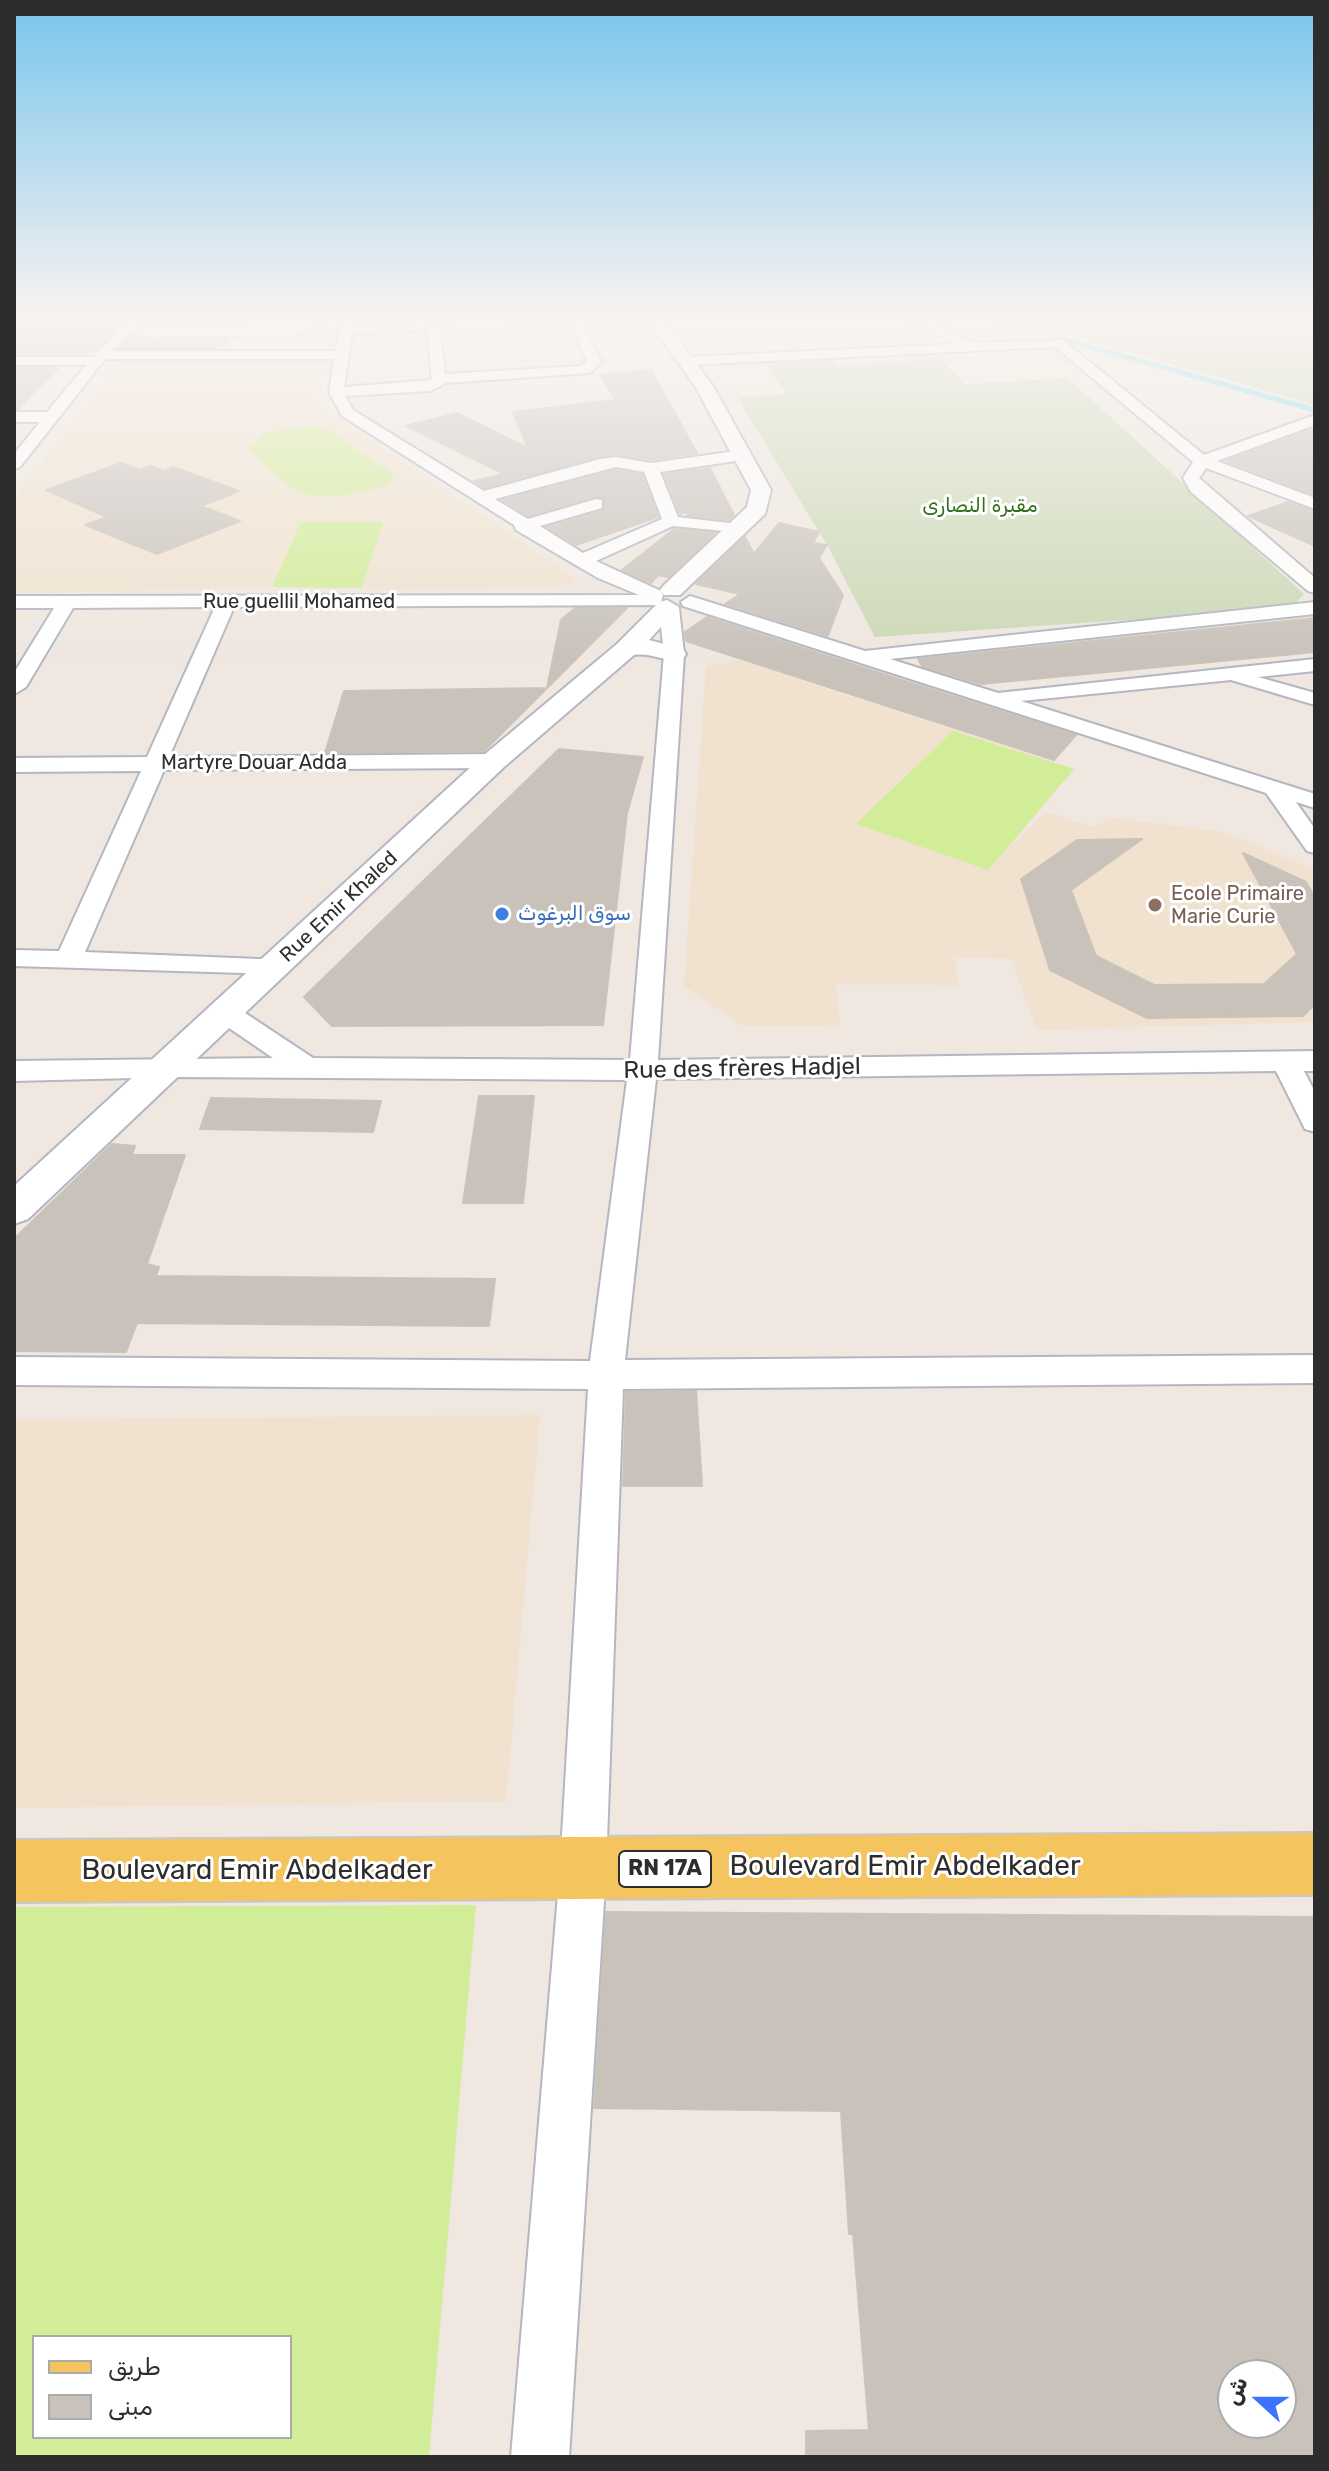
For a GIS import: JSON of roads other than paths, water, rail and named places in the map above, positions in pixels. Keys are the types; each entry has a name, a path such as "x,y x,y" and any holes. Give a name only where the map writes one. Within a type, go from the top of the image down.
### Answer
{"main road":[{"name":"Boulevard Emir Abdelkader","path":"14,1871 1315,1864"}],"street":[{"path":"14,464 42,429"},
{"path":"373,429 482,497 522,526 604,574 668,601 862,656 1315,801"},
{"name":"Rue Emir Khaled","path":"14,1209 494,761 626,649 757,509 761,490 728,429"},
{"path":"1163,429 1202,461 1313,502"},
{"path":"1289,429 1202,461 1191,478 1197,488 1315,587"},
{"path":"482,497 600,464 616,462 651,468 743,455"},
{"path":"651,468 671,521"},
{"path":"522,526 596,504"},
{"path":"583,560 671,521 738,529"},
{"path":"584,602 608,593 610,589 604,574"},
{"path":"540,2457 583,1870 606,1375 643,1070 674,654 668,601"},
{"name":"Rue guellil Mohamed","path":"14,602 668,601"},
{"path":"16,687 67,602"},
{"path":"69,959 227,602"},
{"path":"862,656 1315,608"},
{"path":"626,649 644,646 674,654"},
{"path":"990,697 1315,665"},
{"path":"1222,673 1315,699"},
{"name":"Martyre Douar Adda","path":"14,765 494,761"},
{"path":"1273,787 1315,846"},
{"path":"14,958 275,966"},
{"path":"226,1013 309,1069"},
{"path":"1285,1061 1315,1122"},
{"name":"Rue des frères Hadjel","path":"14,1071 167,1068 643,1070 1315,1061"},
{"path":"14,1371 606,1375 1315,1369"}],"place":[{"name":"Ecole Primaire Marie Curie","path":"1155,905"},
{"name":"سوق البرغوث","path":"502,914"}],"park label":[{"name":"مقبرة النصارى","path":"980,506"}]}
